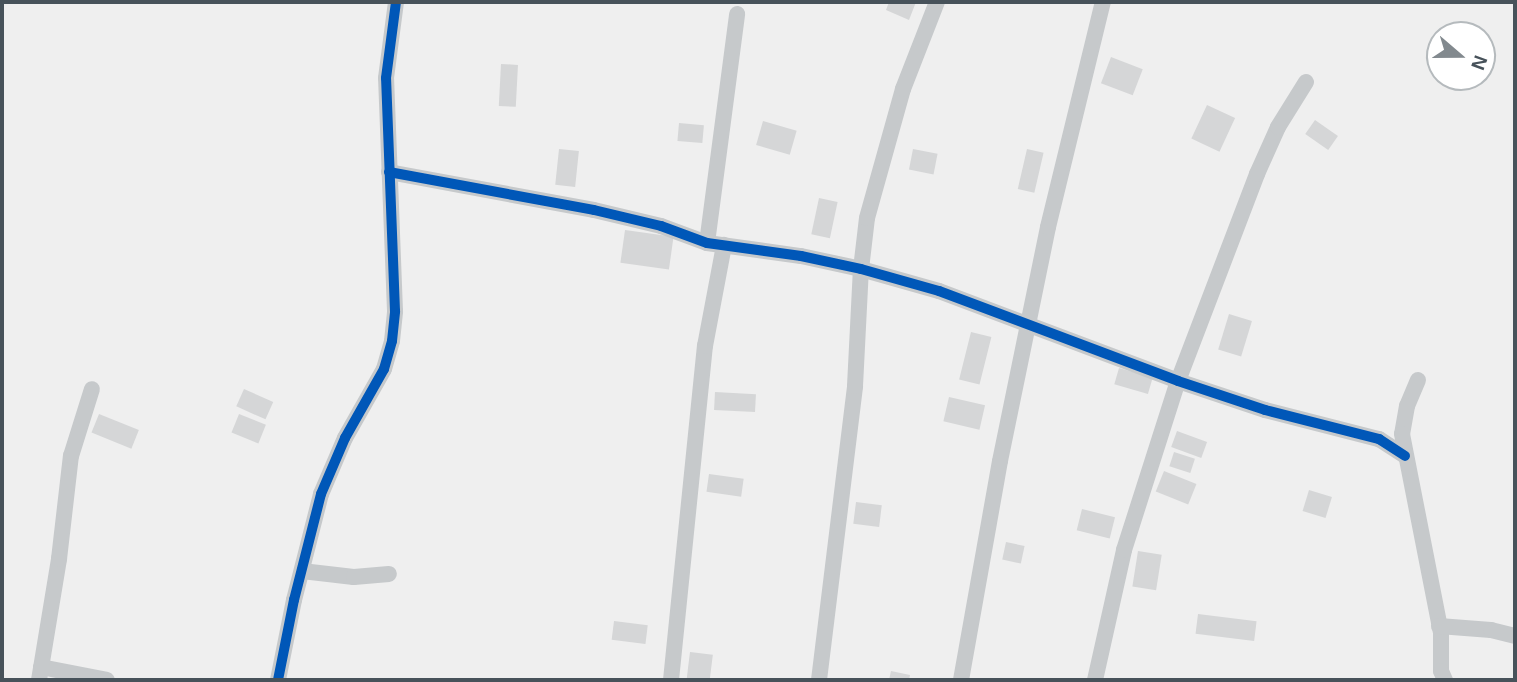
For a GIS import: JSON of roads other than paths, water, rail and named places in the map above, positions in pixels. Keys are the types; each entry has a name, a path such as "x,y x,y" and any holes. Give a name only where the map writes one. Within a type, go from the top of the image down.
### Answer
{"street":[{"path":"278,680 302,570 325,483 345,438 384,369 391,341 395,311 386,78 396,2"},
{"path":"820,680 855,386 861,269 867,218 903,89 937,2"},
{"path":"961,680 1000,461 1065,147 1103,2"},
{"path":"707,243 737,14"},
{"path":"1095,680 1124,550 1178,381 1262,163 1278,127 1306,82"},
{"path":"389,172 594,210 661,226 707,243 801,256 861,269 939,291 1178,381 1265,410 1379,439 1405,456"},
{"path":"671,680 702,371 717,271 724,245"},
{"path":"1418,380 1407,405 1402,434 1439,626 1441,671 1445,680"},
{"path":"92,389 71,456 59,559 40,674 107,680"},
{"path":"1379,439 1402,434"},
{"path":"302,570 354,577 389,574"},
{"path":"1439,626 1491,630 1515,636"}]}
